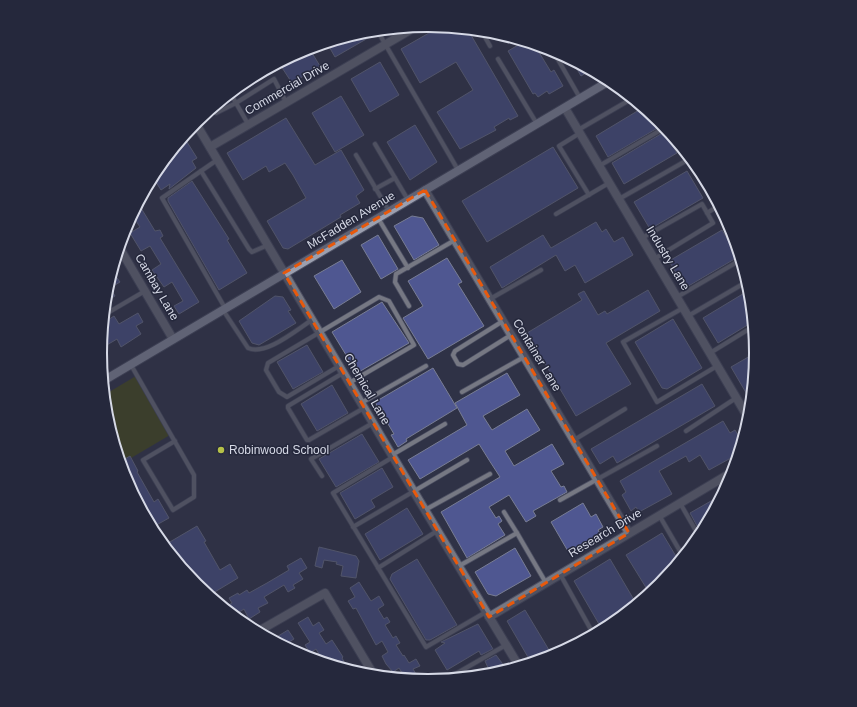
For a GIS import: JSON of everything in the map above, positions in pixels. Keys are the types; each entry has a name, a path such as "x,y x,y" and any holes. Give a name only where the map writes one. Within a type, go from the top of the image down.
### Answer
{"street":[{"name":"Commercial Drive","path":"210,146 405,33"},
{"name":"McFadden Avenue","path":"108,378 604,84"},
{"name":"Industry Lane","path":"565,108 745,412"},
{"name":"Chemical Lane","path":"198,130 210,146 392,456 517,663"},
{"name":"Container Lane","path":"425,190 629,533"},
{"name":"Cambay Lane","path":"123,254 173,339"},
{"name":"Research Drive","path":"487,615 546,583 727,475"},
{"path":"263,629 325,593 371,670"}],"lane":[{"path":"380,36 458,171"},
{"path":"485,37 490,46"},
{"path":"498,59 537,124"},
{"path":"557,59 580,99"},
{"path":"216,113 236,103 274,79 286,102"},
{"path":"233,98 248,124"},
{"path":"589,195 558,146 579,131 628,101"},
{"path":"599,166 660,131"},
{"path":"375,144 408,200"},
{"path":"356,155 389,212"},
{"path":"218,160 162,198 163,203 224,309 248,348 255,351 267,349 312,320"},
{"path":"619,200 686,161"},
{"path":"202,171 249,249 252,252 268,246"},
{"path":"376,189 395,178"},
{"path":"556,214 609,183"},
{"path":"642,238 702,204 708,213 713,223 654,259"},
{"path":"708,213 715,208"},
{"path":"378,218 408,268"},
{"path":"409,306 395,282 396,274 455,240"},
{"path":"676,297 737,262"},
{"path":"490,299 541,270"},
{"path":"688,317 742,284"},
{"path":"110,312 145,291"},
{"path":"341,370 287,397 279,392 266,370 268,363 380,297 389,301 414,345 349,383"},
{"path":"683,308 623,342 640,374 657,402 717,366"},
{"path":"503,321 456,351 453,356 458,364 463,365 511,335"},
{"path":"710,353 749,329"},
{"path":"462,392 524,356"},
{"path":"130,364 175,441 194,475 194,497 172,510 143,460 175,441"},
{"path":"341,370 288,406 307,440 426,366"},
{"path":"686,431 736,398"},
{"path":"574,440 625,409"},
{"path":"322,476 311,459 373,423"},
{"path":"445,424 333,493 426,647 487,615"},
{"path":"560,500 597,478 657,446"},
{"path":"353,527 467,460"},
{"path":"425,510 490,474"},
{"path":"680,503 696,532"},
{"path":"504,512 546,583"},
{"path":"659,516 681,553"},
{"path":"378,568 438,531"},
{"path":"459,567 517,533"},
{"path":"560,574 590,628"},
{"path":"457,673 506,645"}],"highlighted area":[{"path":"425,190 629,533 489,617 284,273"}],"green space":[{"path":"136,376 170,435 126,461 113,416 110,392"}],"building":[{"path":"431,32 471,35 518,116 510,120 509,118 494,127 496,130 460,149 437,112 473,90 456,62 420,83 401,49"},
{"path":"369,38 335,57 330,48"},
{"path":"518,45 538,51 551,72 554,70 563,86 549,94 547,91 538,97 535,93 533,94 508,51"},
{"path":"312,53 320,66 292,83 282,67"},
{"path":"380,62 399,95 370,112 351,79"},
{"path":"576,68 586,73 581,76"},
{"path":"341,96 364,135 335,152 312,113"},
{"path":"638,110 658,128 608,157 596,136"},
{"path":"286,118 315,165 341,150 364,190 356,196 360,203 340,215 341,217 288,249 283,248 267,221 306,198 293,175 285,163 269,172 266,166 243,180 227,153"},
{"path":"415,125 437,162 410,180 387,142"},
{"path":"662,133 677,153 624,184 612,163"},
{"path":"187,142 197,158 192,161 196,168 169,189 170,184 161,190 156,183 173,158"},
{"path":"553,147 578,188 487,242 462,201"},
{"path":"687,171 703,198 650,229 634,202"},
{"path":"192,181 229,239 227,240 247,273 219,290 168,201 168,198"},
{"path":"141,209 155,231 160,230 163,236 160,238 199,302 179,314 174,306 183,301 172,282 164,287 152,270 161,264 150,246 141,251 130,233 140,227 136,220"},
{"path":"412,216 423,218 439,245 414,260 394,226"},
{"path":"596,222 602,232 606,229 614,242 623,237 633,255 585,283 575,265 565,271 556,255 502,288 490,267 543,235 551,248"},
{"path":"722,230 732,246 736,258 685,288 669,261"},
{"path":"378,235 398,269 381,279 361,245"},
{"path":"447,258 462,282 458,284 484,326 428,359 403,318 423,306 408,281"},
{"path":"342,260 361,292 334,309 314,276"},
{"path":"116,277 120,282 114,285"},
{"path":"648,290 660,311 606,343 631,384 576,416 527,333 582,300 578,294 584,291 598,315 605,311 607,314"},
{"path":"744,293 748,325 718,343 703,318"},
{"path":"275,296 283,297 291,310 288,311 296,323 259,345 252,343 239,321"},
{"path":"382,302 409,343 357,373 332,332"},
{"path":"138,313 143,322 136,326 141,334 121,347 117,339 107,345 109,319 114,316 119,324"},
{"path":"673,319 702,368 667,389 662,388 635,342"},
{"path":"307,345 323,372 293,389 277,362"},
{"path":"750,356 747,395 731,367"},
{"path":"433,368 457,408 406,439 407,441 398,447 391,435 394,434 375,402"},
{"path":"507,373 520,395 483,416 492,430 527,409 540,430 505,451 514,466 552,444 564,464 551,471 561,487 564,486 567,492 533,511 536,516 526,522 509,495 489,507 496,518 499,516 502,521 498,524 505,535 467,558 441,512 500,477 479,444 420,479 408,460 467,425 455,403"},
{"path":"702,384 715,406 617,463 613,456 600,464 591,449"},
{"path":"332,385 348,413 317,431 301,404"},
{"path":"723,421 730,433 735,430 739,437 733,457 709,470 700,455 689,462 686,456 659,471 672,494 639,512 636,507 631,511 622,495 626,492 620,481"},
{"path":"362,434 379,462 336,487 319,459"},
{"path":"130,456 154,502 158,499 169,518 157,525 140,496 125,459"},
{"path":"382,468 393,487 371,500 375,507 355,519 340,493"},
{"path":"716,498 698,528 690,513"},
{"path":"583,503 591,517 596,514 603,527 598,530 601,535 569,553 551,522"},
{"path":"407,508 423,534 380,560 365,534"},
{"path":"197,526 206,541 204,542 220,570 230,564 238,578 214,592 201,581 169,543"},
{"path":"662,533 677,557 647,589 626,555"},
{"path":"319,547 356,556 359,561 356,578 341,576 343,566 336,564 337,562 324,560 322,568 315,566"},
{"path":"515,548 531,576 496,596 488,594 475,572"},
{"path":"301,558 307,568 299,573 303,579 293,585 295,588 288,592 284,585 264,597 268,603 258,608 260,612 249,619 244,609 238,613 229,605 232,603 229,598 238,593 239,595 247,590 249,593 289,570 287,566"},
{"path":"417,559 457,625 430,640 426,640 390,579 392,574"},
{"path":"610,559 634,600 600,625 574,581"},
{"path":"359,582 371,601 379,596 384,605 378,609 384,619 387,617 390,622 385,625 393,638 396,636 400,643 396,645 409,663 416,659 420,666 413,669 416,674 403,674 399,668 393,672 386,664 382,656 388,652 382,641 376,645 356,608 353,609 348,601 355,597 350,588"},
{"path":"525,610 549,650 548,652 529,659 507,621"},
{"path":"308,617 313,626 319,622 324,630 319,633 326,644 332,640 343,657 342,658 345,664 320,656 316,649 310,653 305,645 310,642 298,623"},
{"path":"478,624 493,649 481,655 479,651 447,670 435,650 445,643 441,642"},
{"path":"288,630 294,639 289,642 290,644 277,637"},
{"path":"496,655 504,666 489,669 485,661"}],"place":[{"name":"Robinwood School","path":"221,450"}]}
